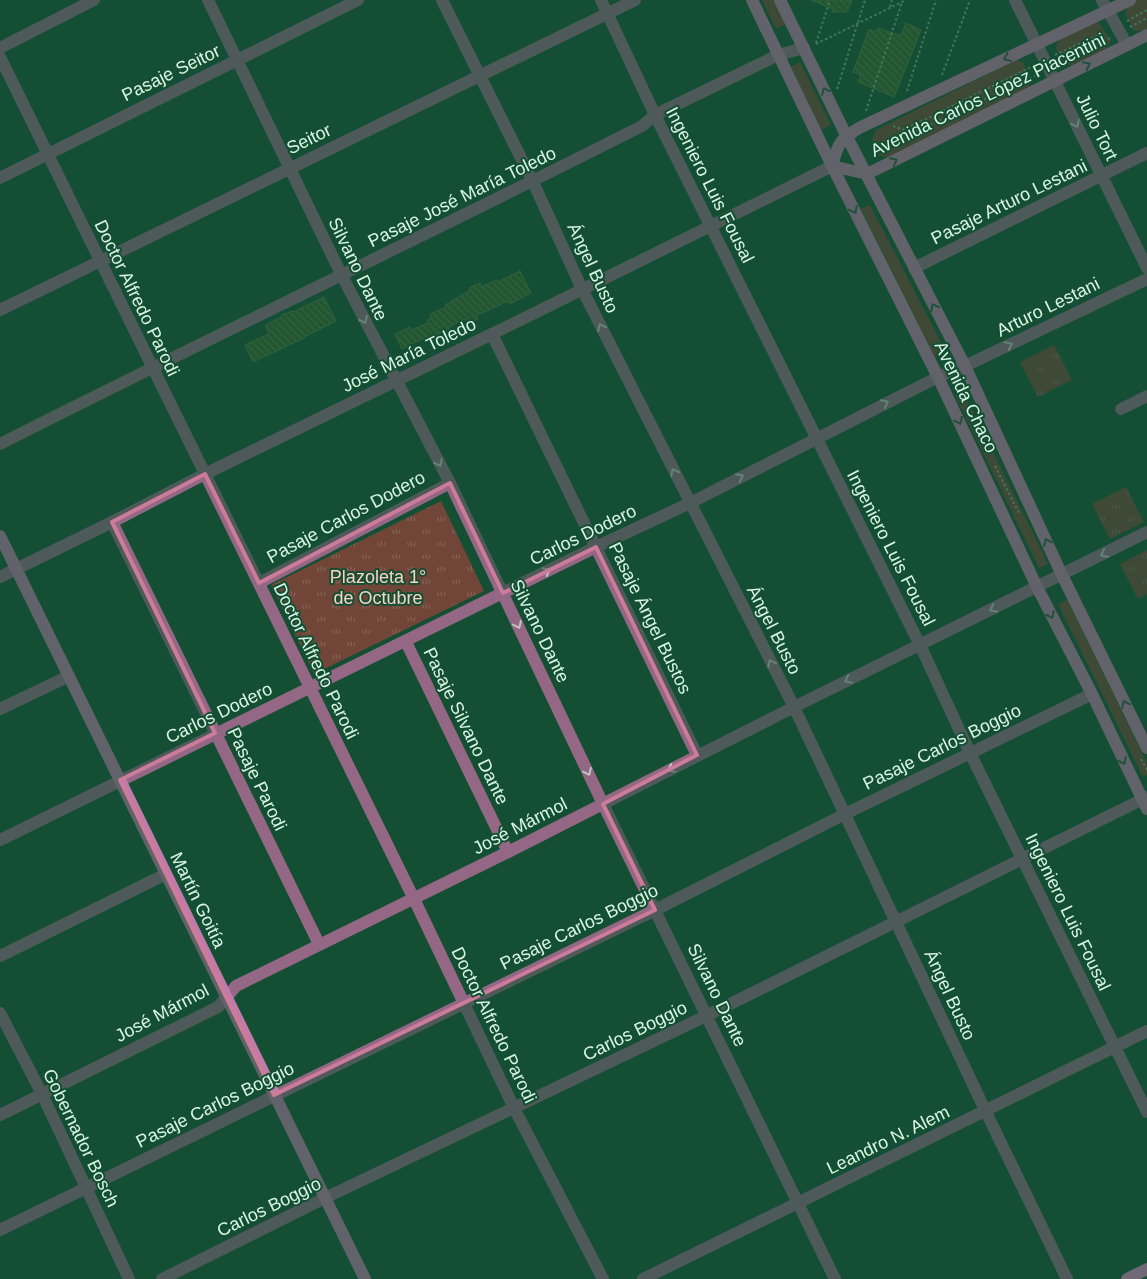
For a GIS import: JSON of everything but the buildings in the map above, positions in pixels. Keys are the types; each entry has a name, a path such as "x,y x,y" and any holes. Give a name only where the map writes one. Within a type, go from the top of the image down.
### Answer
{"main road":[{"name":"Avenida Chaco","path":"752,0 832,166 938,377 1037,587 1145,802"},
{"name":"Avenida Chaco","path":"780,0 810,46 832,106 965,366 1062,575 1147,748"},
{"name":"Avenida Carlos López Piacentini","path":"1130,0 1105,6 1037,44 846,135 837,148 832,166 867,174 1050,70 1127,45 1147,35"},
{"name":"Martín Goitía","path":"0,536 365,1279"},
{"path":"1127,1279 1147,1269"}],"street":[{"path":"0,48 94,0"},
{"name":"Silvano Dante","path":"208,0 342,276 450,483 603,804 708,1015 835,1279"},
{"name":"Pasaje Seitor","path":"0,178 358,0"},
{"name":"Ángel Busto","path":"442,0 533,182 582,289 794,707 1067,1279"},
{"name":"Ingeniero Luis Fousal","path":"601,0 655,115 920,645 970,753 1147,1112"},
{"name":"Seitor","path":"0,310 634,0"},
{"name":"Julio Tort","path":"1016,0 1147,268"},
{"path":"1105,6 1127,45"},
{"name":"Pasaje José María Toledo","path":"0,444 152,367 533,182 642,126 655,115 778,54 810,46"},
{"name":"Doctor Alfredo Parodi","path":"0,57 414,899 514,1108 603,1279"},
{"name":"Pasaje Arturo Lestani","path":"914,268 1147,153"},
{"name":"José María Toledo","path":"0,577 205,474 832,166"},
{"name":"Arturo Lestani","path":"965,366 1147,279"},
{"name":"Pasaje Ángel Bustos","path":"492,334 697,755"},
{"name":"Carlos Dodero","path":"0,840 406,642 596,546 690,503 938,377 965,366"},
{"path":"1121,409 1147,396"},
{"name":"Pasaje Carlos Dodero","path":"259,583 450,483"},
{"name":"Pasaje Parodi","path":"112,522 319,944"},
{"name":"José Mármol","path":"0,1115 218,1007 236,986 414,899 697,755 1147,532"},
{"name":"Pasaje Silvano Dante","path":"406,642 508,852"},
{"path":"0,709 69,676"},
{"name":"Pasaje Carlos Boggio","path":"0,1230 1092,694"},
{"name":"Carlos Boggio","path":"162,1279 325,1198 708,1015 1023,858 1145,802"},
{"path":"0,956 166,874"},
{"name":"Gobernador Bosch","path":"0,1013 42,1094 129,1279"},
{"name":"Leandro N. Alem","path":"643,1279 986,1112 1147,1031"}],"path":[{"path":"810,46 830,0"},
{"path":"832,106 865,0"},
{"path":"890,7 892,0"},
{"path":"810,46 906,0"},
{"path":"902,108 936,0"},
{"path":"936,92 970,0"},
{"path":"861,127 902,2"},
{"path":"901,143 906,136 1050,70 1147,10"},
{"path":"875,121 904,130 1050,70 1119,29 1147,18"}],"highlighted area":[{"path":"205,474 259,583 450,483 503,593 596,547 697,755 603,804 655,910 274,1095 120,780 215,733 112,522"}],"green space":[{"path":"762,0 774,0 786,24 776,29"},
{"path":"1137,0 1147,0 1147,29 1143,31 1133,30 1125,13 1129,4"},
{"path":"1093,21 1100,24 1111,41 1105,52 1073,66 1063,64 1056,48 1059,39"},
{"path":"1016,60 1023,62 1031,82 1028,90 889,157 879,156 872,139 876,130"},
{"path":"800,62 831,125 821,130 791,67"},
{"path":"870,205 946,352 935,357 861,209"},
{"path":"1054,345 1072,380 1038,397 1020,362"},
{"path":"963,391 1048,564 1039,568 955,395"},
{"path":"1126,487 1144,522 1110,539 1092,504"},
{"name":"Plazoleta 1° de Octubre","path":"441,501 484,591 314,674 271,585"},
{"path":"1147,550 1147,594 1138,599 1120,564"},
{"path":"1067,600 1147,763 1147,775 1143,777 1058,604"}]}
